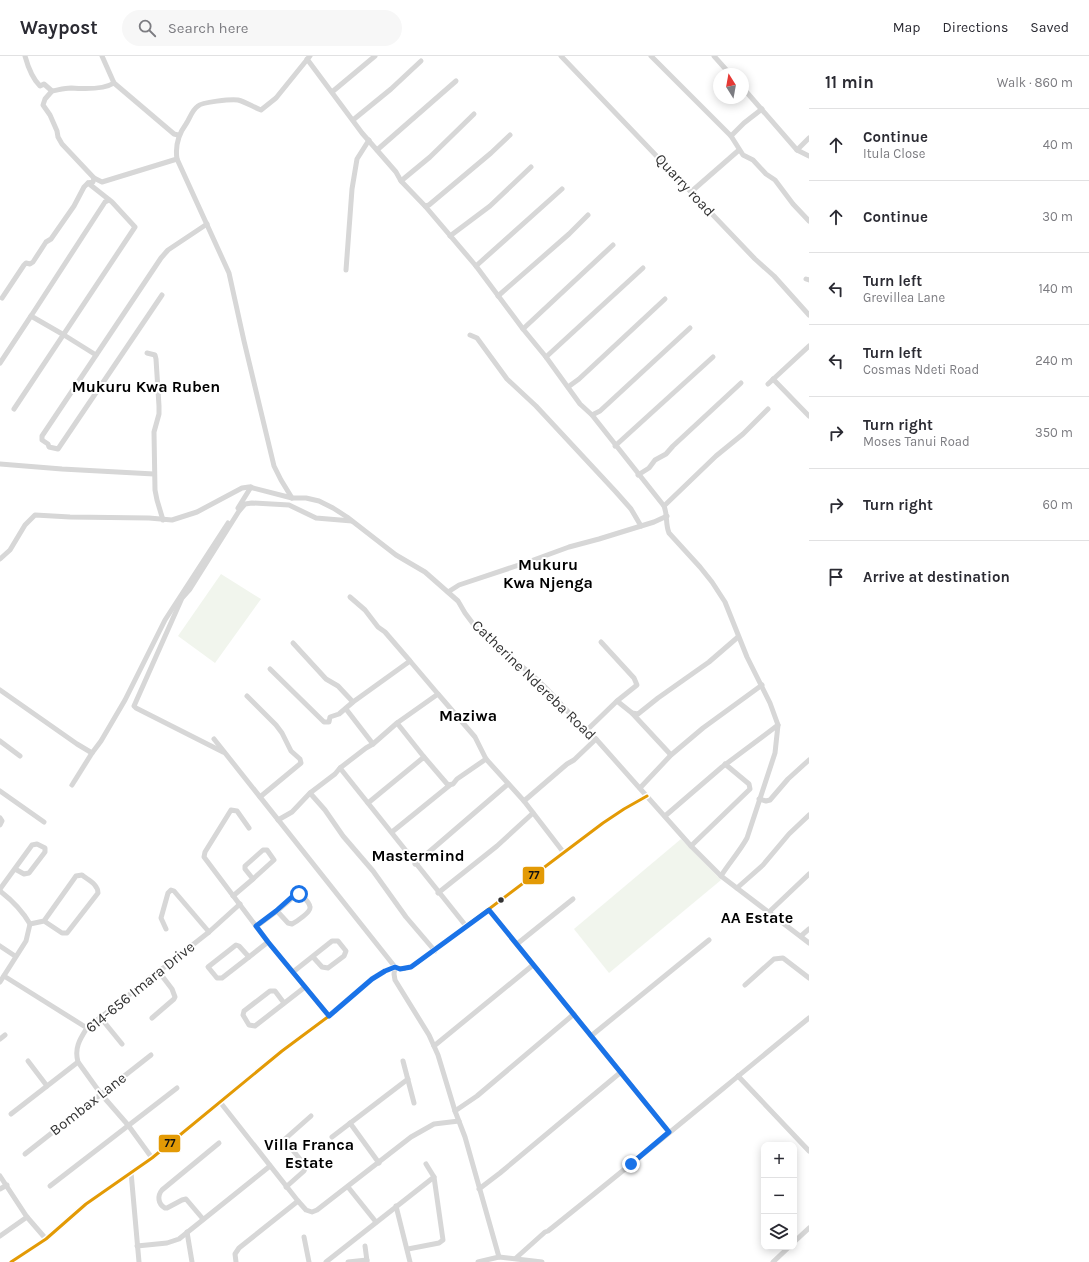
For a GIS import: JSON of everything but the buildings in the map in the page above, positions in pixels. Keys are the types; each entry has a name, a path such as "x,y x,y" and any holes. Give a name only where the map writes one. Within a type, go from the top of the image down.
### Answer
{"street":[{"path":"25,56 29,69 38,84 40,86 44,84 52,91"},
{"path":"102,56 114,83 171,131 178,135"},
{"path":"332,92 375,56"},
{"name":"Quarry road","path":"561,56 692,191 755,259 774,276 809,315"},
{"path":"651,56 732,136 743,155 753,160 766,174 775,180 793,204 809,221"},
{"path":"714,56 725,68"},
{"path":"292,498 274,466 229,274 177,159 175,150 178,142 178,135 190,119 194,109 199,104 236,100 261,110 276,98 309,58 332,92 396,172 401,181 425,206 476,266 580,404 592,415 664,506 667,516 666,526 669,533 700,567 725,602 738,637 762,685 778,725 775,753 754,817 743,846 721,876"},
{"path":"353,120 391,89 421,61"},
{"path":"377,150 456,81"},
{"path":"114,83 109,87 70,88 52,91 44,99 43,105 55,125 59,139 64,146 94,178 102,182 177,159"},
{"path":"749,95 797,150 809,156"},
{"path":"732,136 744,123 762,109"},
{"path":"401,181 430,158 474,114"},
{"path":"425,206 429,205 510,135"},
{"path":"797,150 809,138"},
{"path":"346,270 352,189 357,159 369,140"},
{"path":"692,191 739,150"},
{"path":"450,236 490,206 531,168"},
{"path":"2,298 24,265 26,263 30,264 33,262 46,242 51,239 74,206 84,187 88,183 93,182 94,178"},
{"path":"14,409 136,227 109,200 88,183"},
{"path":"476,266 562,189"},
{"path":"0,363 105,202 109,200"},
{"path":"498,296 569,234 588,215"},
{"path":"162,295 58,449 51,448 42,440 42,436 164,253 207,224"},
{"path":"523,329 613,245"},
{"path":"546,357 643,268"},
{"path":"568,387 579,379 665,299"},
{"path":"31,316 96,355"},
{"path":"592,415 600,411 690,328"},
{"path":"470,335 477,338 507,379 536,406 616,492 631,509 641,526"},
{"path":"768,384 809,346"},
{"path":"147,353 148,352 155,355 158,383 159,414 154,432 154,474 157,500 163,520"},
{"path":"616,446 713,357"},
{"path":"773,379 809,416"},
{"path":"638,475 649,468 655,460 666,454 683,436 740,383"},
{"path":"664,506 716,456 743,434 768,409"},
{"path":"0,464 62,470 154,474"},
{"path":"0,559 10,550 25,525 35,515 172,520 197,512 242,488 251,487"},
{"path":"72,785 101,741 125,700 165,620 251,487"},
{"name":"Catherine Ndereba Road","path":"251,487 292,498 306,498 333,508 353,521 396,555 425,572 458,601 474,625 508,656 540,682 586,731 596,739 691,846 721,876 809,942"},
{"path":"224,752 134,706 182,598 190,589 239,511 245,504 285,504 316,518 353,521"},
{"path":"448,592 459,584 528,562 569,546 599,539 654,522 667,516"},
{"path":"350,597 365,610 378,628 385,632 475,738 486,758 524,801 564,853"},
{"path":"632,713 638,714 708,662 738,637"},
{"path":"586,731 637,683 601,642"},
{"path":"293,643 326,679 338,686 353,702"},
{"path":"270,669 324,722 329,722 330,718 339,714 353,702 410,661"},
{"path":"640,788 670,755 703,728 762,685"},
{"path":"0,690 76,744 92,753"},
{"path":"278,820 292,812 310,793 335,774 340,768 373,744 397,723 438,694"},
{"path":"247,696 276,725 291,750 300,759 301,763 260,797"},
{"path":"617,701 632,713 670,755"},
{"path":"346,709 373,744"},
{"path":"397,723 445,782 448,785 450,784"},
{"path":"665,816 726,764 778,725"},
{"path":"214,739 395,967 400,969 411,967 603,823 647,796"},
{"path":"524,801 567,764 574,760 596,739"},
{"path":"0,741 20,756"},
{"path":"368,803 424,757"},
{"path":"392,832 450,784 453,784 457,779 486,758"},
{"path":"759,799 766,801 770,800 788,779 809,760"},
{"path":"691,846 750,789 749,784 726,764"},
{"path":"340,768 392,832 438,893 466,926"},
{"path":"415,864 508,784"},
{"path":"0,791 44,822"},
{"path":"310,793 343,836 373,871 406,917 435,950"},
{"path":"249,828 237,811 231,810 204,854 205,859 268,942 329,1016"},
{"path":"438,893 497,846 533,813"},
{"path":"737,888 763,865 789,834 809,815"},
{"path":"0,818 2,821 0,825"},
{"path":"0,982 26,940 30,924 24,912 14,901 0,890 15,869 34,844 38,844 45,848 44,852 29,873 24,874 15,869"},
{"path":"233,896 253,879 273,862 273,858 267,850 263,850 245,866 253,879"},
{"path":"769,912 809,874"},
{"path":"30,924 44,921 78,875 82,875 96,885 98,893 67,933 62,933 44,921"},
{"path":"165,926 161,918 168,893 171,890 174,890 209,932"},
{"path":"256,926 297,894 300,894 310,906 309,910 292,924 288,923 276,911"},
{"path":"517,944 573,899"},
{"name":"614-656 Imara Drive","path":"78,1062 76,1056 78,1042 87,1028 209,932 240,904"},
{"path":"489,910 669,1132"},
{"path":"801,936 809,929"},
{"path":"293,972 334,940 338,941 346,951 344,956 328,968 322,967 313,957"},
{"path":"592,1036 709,940"},
{"path":"249,958 239,946 236,945 210,964 208,969 220,979 249,958 268,942"},
{"path":"0,946 15,956"},
{"path":"745,985 774,959 778,958 782,958 809,978"},
{"path":"434,1046 533,965"},
{"path":"11,1262 46,1239 86,1204 152,1158 282,1051 329,1016 372,979 395,967"},
{"path":"395,967 395,980 434,1046 458,1121 465,1137 499,1258"},
{"path":"152,1018 175,997 172,989 159,972"},
{"path":"4,976 87,1028"},
{"path":"284,1003 275,991 270,991 244,1011 244,1018 250,1025 255,1026 305,987"},
{"path":"455,1111 477,1096 574,1014"},
{"path":"100,1017 122,1044"},
{"path":"516,1258 545,1232 625,1169 809,1018"},
{"path":"0,1039 5,1034"},
{"name":"Bombax Lane","path":"25,1154 151,1055"},
{"path":"28,1061 47,1086"},
{"path":"11,1114 78,1062 100,1094 128,1125 152,1158"},
{"path":"403,1062 414,1103"},
{"path":"479,1189 621,1072"},
{"path":"738,1076 809,1151"},
{"path":"332,1137 408,1079"},
{"path":"50,1186 177,1088"},
{"path":"220,1102 286,1187 308,1211 314,1212 380,1163 411,1137 434,1124 458,1121"},
{"path":"286,1187 304,1171 305,1168 285,1139 311,1116"},
{"path":"350,1123 380,1163"},
{"path":"203,1219 186,1199 165,1208 159,1202 158,1196 162,1190 220,1143"},
{"path":"408,1249 439,1243 443,1240 434,1177 426,1164"},
{"path":"137,1246 167,1243 179,1239 270,1166"},
{"path":"131,1172 137,1246 140,1262"},
{"path":"0,1176 27,1217 46,1239"},
{"path":"326,1262 434,1177"},
{"path":"0,1189 7,1185"},
{"path":"348,1187 376,1222"},
{"path":"236,1262 236,1252 298,1201"},
{"path":"396,1206 408,1249 410,1262"},
{"path":"0,1236 27,1217"},
{"path":"797,1239 809,1228"},
{"path":"187,1232 192,1262"},
{"path":"304,1237 309,1262"},
{"path":"348,1262 367,1261 365,1246"},
{"path":"773,1262 786,1250"},
{"path":"478,1262 499,1258 516,1258 542,1262"}],"shaded area":[{"path":"221,574 261,599 215,663 178,636"},
{"path":"681,839 721,880 609,973 574,929"}],"transit line":[{"name":"77","path":"11,1262 46,1239 86,1204 152,1158 282,1051 329,1016 372,979 395,967 405,969 416,964 603,823 647,796"}],"district":[{"name":"Mukuru Kwa Ruben","path":"146,386"},
{"name":"Mukuru Kwa Njenga","path":"548,573"},
{"name":"Maziwa","path":"468,715"},
{"name":"Mastermind","path":"418,855"},
{"name":"AA Estate","path":"757,917"},
{"name":"Villa Franca Estate","path":"309,1153"}],"route":[{"path":"299,894 294,895 256,926 329,1016 379,974 395,967 400,969 411,967 489,910 669,1132 631,1164"}]}
